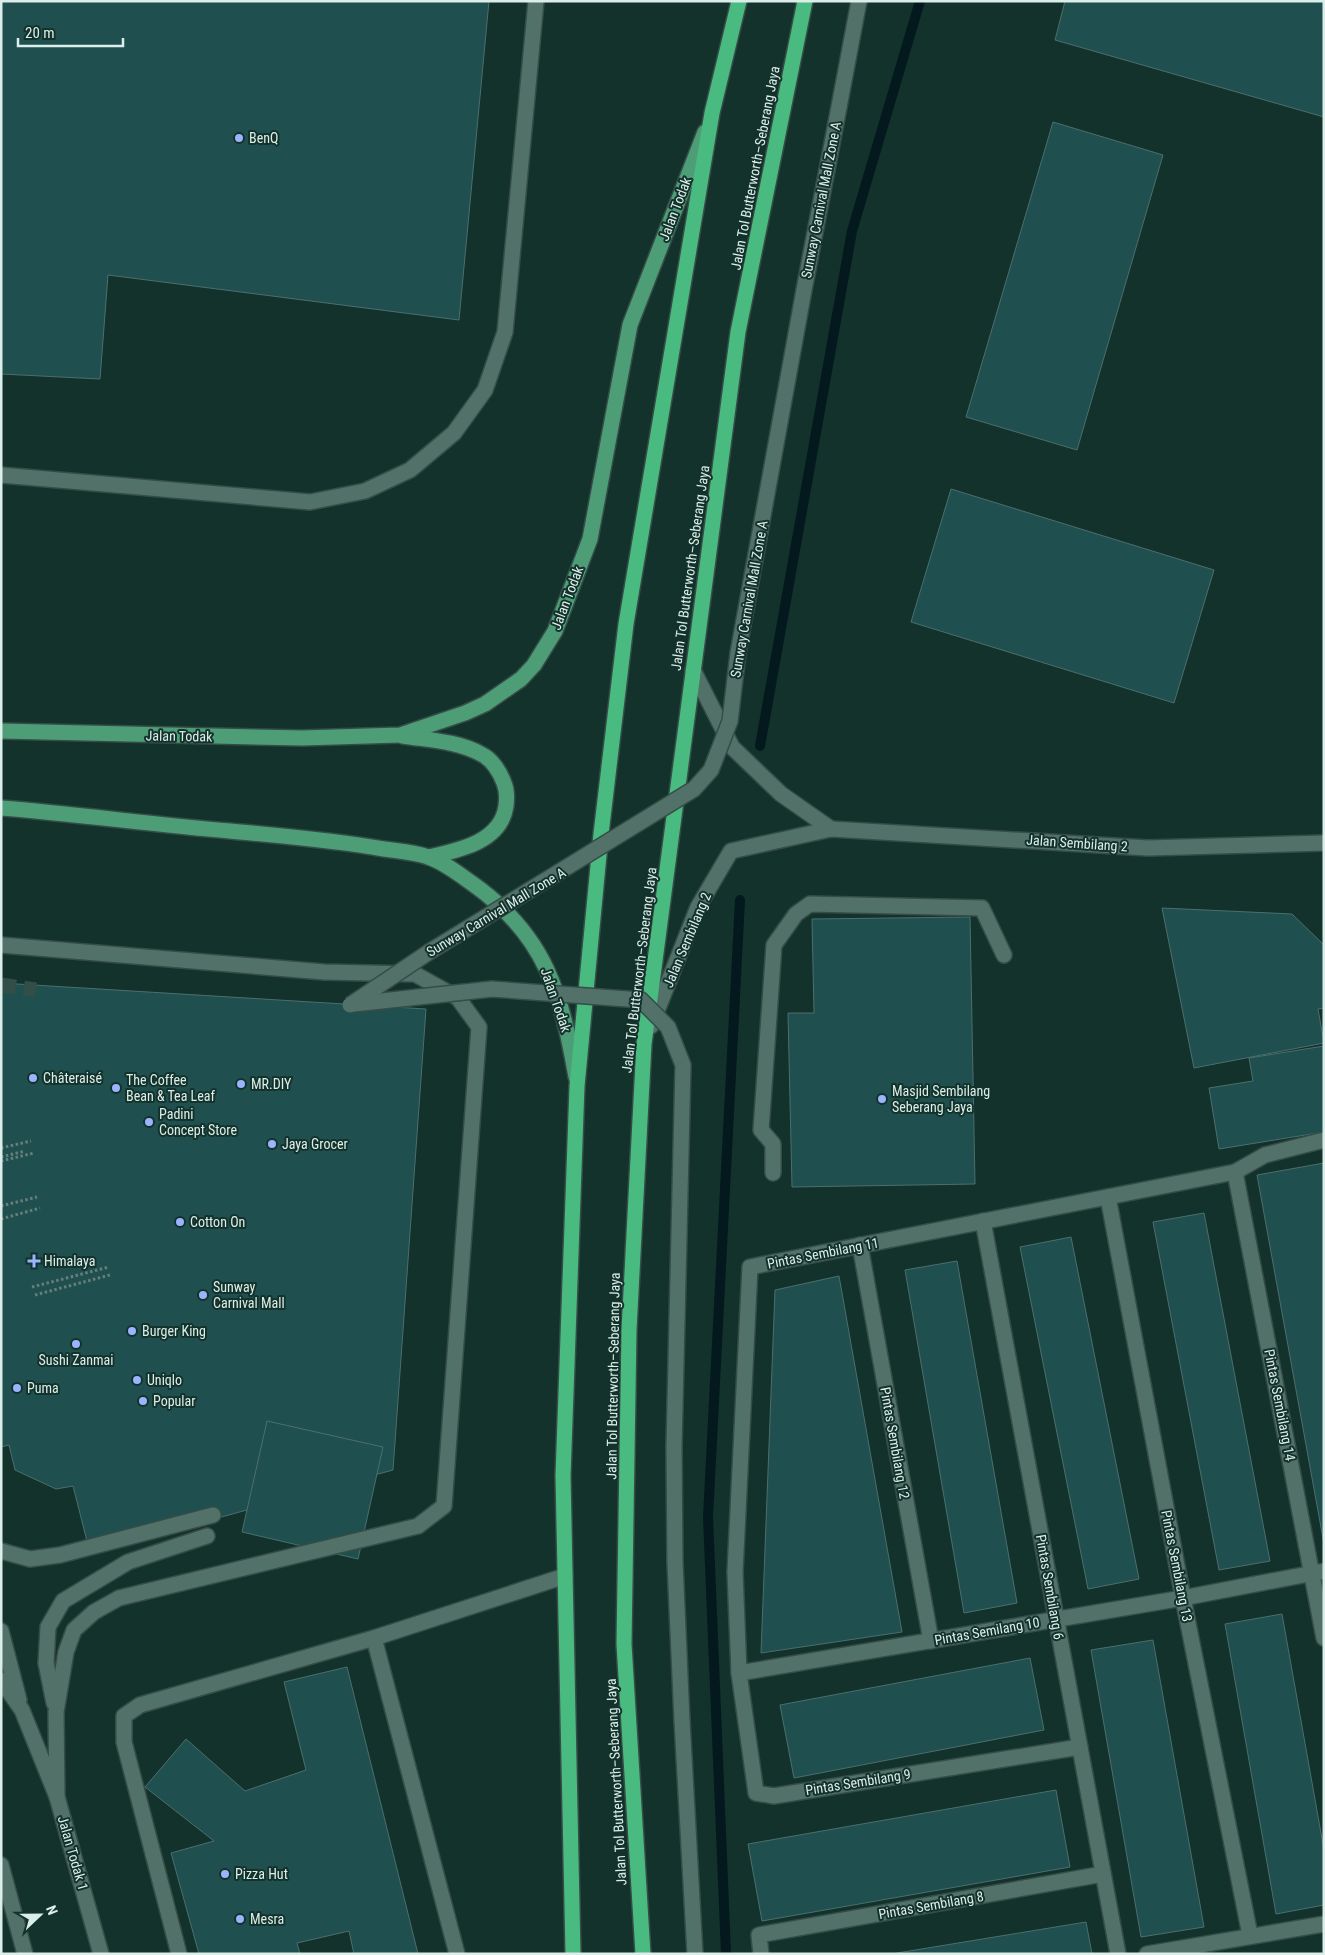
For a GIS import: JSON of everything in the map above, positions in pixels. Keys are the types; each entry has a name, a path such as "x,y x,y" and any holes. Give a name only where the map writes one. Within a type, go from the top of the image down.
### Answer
{"highway":[{"path":"573,1954 564,1466 577,1086 601,834 626,624 712,113 738,1"},
{"name":"Jalan Tol Butterworth–Seberang Jaya","path":"643,1954 624,1635 629,1330 644,1044 738,332 805,1"}],"main road":[{"name":"Jalan Todak","path":"1,731 302,738 400,735 485,704 520,680 534,665 555,631 590,539 630,325 712,113"},
{"path":"400,735 459,745 482,754 496,767 506,788 505,813 498,826 486,837 458,850 429,857"},
{"name":"Jalan Todak","path":"1,808 69,814 162,826 330,840 429,857 493,898 517,922 535,946 550,975 567,1028 577,1086"}],"street":[{"path":"1,475 310,502 365,492 410,470 454,433 485,390 505,332 536,1"},
{"name":"Sunway Carnival Mall Zone A","path":"694,1954 675,1563 674,1448 683,1066 668,1027 641,1000 492,989 350,1005 430,952 694,789 711,770 730,721 738,652 859,1"},
{"path":"693,670 732,747 781,794 831,829"},
{"name":"Jalan Sembilang 2","path":"644,1044 698,908 731,852 831,829 1148,848 1324,842"},
{"path":"773,1173 773,1144 761,1130 774,945 796,914 810,904 982,908 1004,955"},
{"path":"1,945 324,972 415,974 458,998 479,1027 444,1506 418,1526 119,1598 94,1612 74,1630 66,1652 56,1712 57,1797"},
{"name":"Pintas Sembilang 11","path":"739,1673 735,1572 750,1267 1235,1172 1265,1155 1324,1140"},
{"name":"Pintas Sembilang 14","path":"1235,1172 1318,1572 1324,1638"},
{"name":"Pintas Sembilang 13","path":"1108,1197 1183,1598 1250,1935"},
{"name":"Pintas Sembilang 6","path":"983,1221 1118,1954"},
{"name":"Pintas Sembilang 12","path":"860,1245 931,1641"},
{"path":"1,1551 30,1559 60,1555 213,1516"},
{"path":"56,1712 46,1663 48,1627 63,1601 128,1562 207,1536"},
{"name":"Pintas Semilang 10","path":"739,1673 1183,1598 1318,1572"},
{"path":"179,1954 124,1742 124,1716 140,1705 374,1638 565,1576"},
{"path":"1,1631 22,1710"},
{"path":"374,1638 457,1954"},
{"name":"Pintas Sembilang 9","path":"739,1673 756,1793 774,1796 1080,1747"},
{"path":"1,1680 22,1710"},
{"name":"Jalan Todak 1","path":"22,1710 57,1797 101,1954"},
{"path":"1,1865 25,1954"},
{"name":"Pintas Sembilang 8","path":"761,1954 759,1935 1103,1874"},
{"path":"1148,1954 1250,1935 1324,1924"}],"path":[{"path":"1,1148 30,1141"},
{"path":"1,1148 23,1144"},
{"path":"1,1157 25,1151"},
{"path":"33,1153 1,1161 33,1153"},
{"path":"1,1206 37,1197"},
{"path":"1,1219 40,1208"},
{"path":"32,1287 109,1267"},
{"path":"35,1295 110,1275"}],"building":[{"name":"BenQ","path":"1,1 489,1 459,320 108,275 100,379 1,374"},
{"path":"1065,1 1324,1 1324,117 1055,40"},
{"path":"1053,122 1163,155 1077,450 966,417"},
{"path":"951,489 1214,570 1174,703 911,622"},
{"path":"1162,908 1292,914 1324,945 1324,1008 1318,1009 1324,1043 1194,1068"},
{"name":"Masjid Sembilang Seberang Jaya","path":"970,917 975,1184 792,1187 788,1013 814,1013 812,919"},
{"name":"Sunway Carnival Mall","path":"1,983 426,1009 393,1470 90,1553 73,1486 56,1489 15,1470 9,1445 1,1447"},
{"path":"1324,1046 1324,1132 1219,1149 1209,1088 1253,1081 1249,1058"},
{"path":"1324,1163 1324,1544 1257,1175"},
{"path":"1204,1213 1270,1561 1219,1570 1153,1222"},
{"path":"1071,1237 1139,1579 1088,1589 1020,1247"},
{"path":"957,1261 1017,1603 964,1613 905,1270"},
{"path":"839,1276 902,1632 761,1653 775,1290"},
{"path":"267,1421 383,1447 358,1559 242,1532"},
{"path":"1282,1614 1324,1850 1324,1905 1276,1914 1225,1624"},
{"path":"1153,1640 1204,1927 1141,1937 1091,1650"},
{"path":"1030,1658 1044,1730 794,1778 780,1705"},
{"path":"347,1667 418,1954 354,1954 349,1931 297,1943 300,1954 199,1954 171,1853 214,1841 145,1787 186,1739 245,1791 306,1770 284,1682"},
{"path":"1056,1790 1070,1867 762,1921 748,1844"},
{"path":"1086,1922 1092,1954 891,1954"}],"waterway":[{"path":"760,746 852,231 920,1"},
{"path":"726,1954 708,1517 740,900"}],"tunnel":[{"path":"1,985 36,990"}],"place":[{"name":"BenQ","path":"239,138"},
{"name":"Châteraisé","path":"33,1078"},
{"name":"MR.DIY","path":"241,1084"},
{"name":"The Coffee Bean & Tea Leaf","path":"116,1088"},
{"name":"Masjid Sembilang Seberang Jaya","path":"882,1099"},
{"name":"Padini Concept Store","path":"149,1122"},
{"name":"Jaya Grocer","path":"272,1144"},
{"name":"Cotton On","path":"180,1222"},
{"name":"Himalaya","path":"34,1261"},
{"name":"Sunway Carnival Mall","path":"203,1295"},
{"name":"Burger King","path":"132,1331"},
{"name":"Sushi Zanmai","path":"76,1344"},
{"name":"Uniqlo","path":"137,1380"},
{"name":"Puma","path":"17,1388"},
{"name":"Popular","path":"143,1401"},
{"name":"Pizza Hut","path":"225,1874"},
{"name":"Mesra","path":"240,1919"}]}
